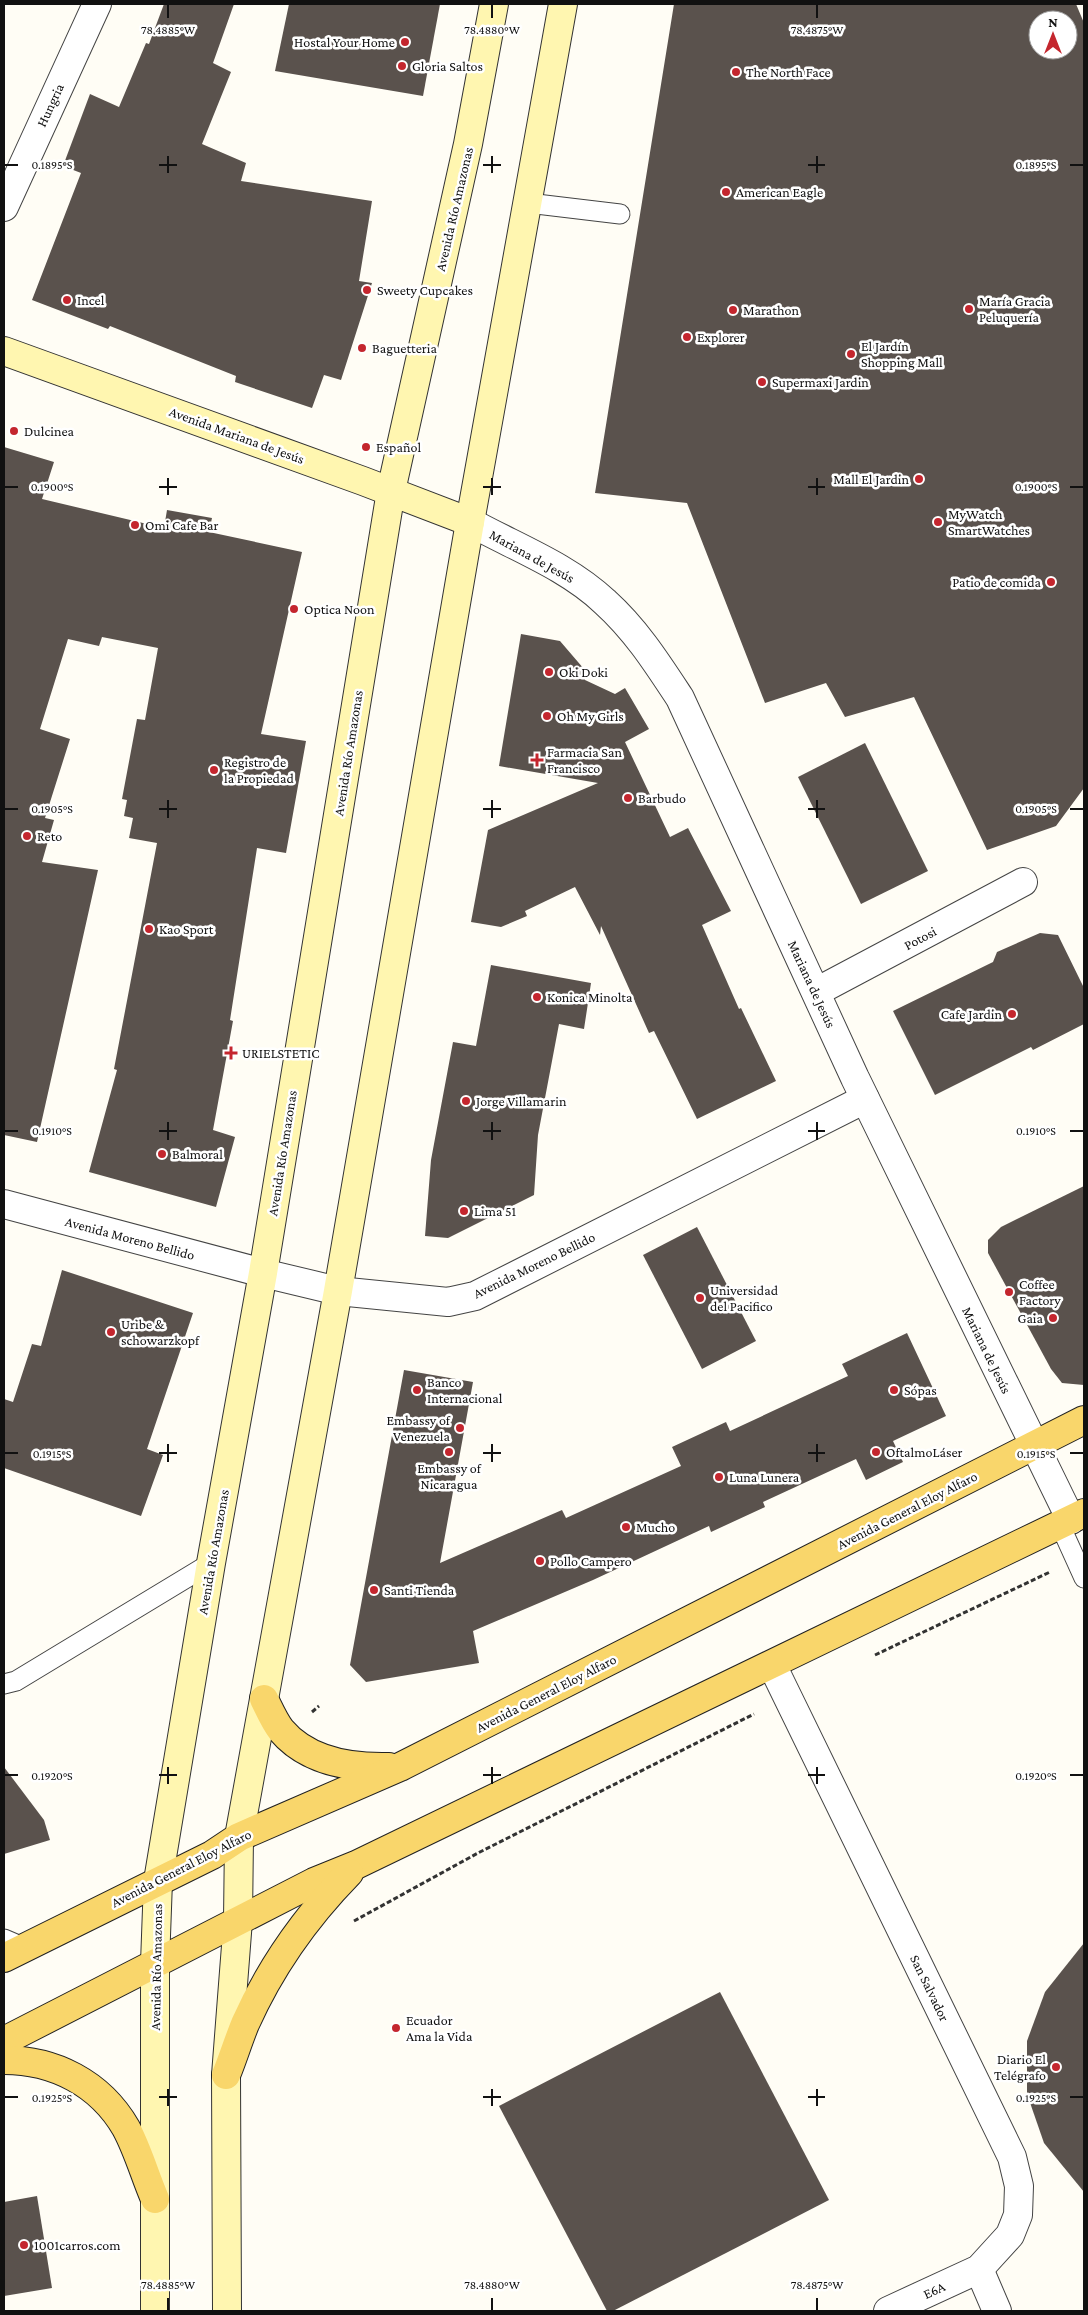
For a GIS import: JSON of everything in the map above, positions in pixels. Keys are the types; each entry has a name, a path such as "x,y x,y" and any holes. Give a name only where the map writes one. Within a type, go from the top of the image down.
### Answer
{"main road":[{"name":"Avenida Río Amazonas","path":"155,2311 155,1963 158,1881 211,1563 263,1273 391,491 468,144 494,4"},
{"path":"227,2311 226,2075 238,1920 239,1837 338,1291 470,522 564,4"},
{"name":"Avenida Mariana de Jesús","path":"4,351 391,491 470,522"},
{"name":"Avenida General Eloy Alfaro","path":"11,1948 212,1855 239,1837 400,1767 1084,1420"},
{"path":"4,2041 314,1882 356,1866 1072,1519"},
{"path":"264,1699 281,1730 299,1747 346,1766 400,1767"},
{"path":"226,2075 244,2027 277,1965 318,1904 356,1866"},
{"path":"4,2060 21,2060 52,2067 61,2070 91,2088 115,2112 126,2129 155,2199"}],"street":[{"name":"Hungria","path":"4,207 97,4"},
{"name":"Mariana de Jesús","path":"470,522 561,569 604,601 645,643 680,698 865,1099 1034,1447 1072,1519"},
{"name":"Potosi","path":"816,992 1023,882"},
{"name":"Avenida Moreno Bellido","path":"4,1204 338,1291 448,1302 475,1296 865,1099"},
{"name":"San Salvador","path":"772,1665 1012,2157 1019,2186 1018,2215 1010,2235 979,2269"},
{"name":"E6A","path":"888,2311 979,2269"},
{"path":"979,2269 997,2311"}],"lane":[{"path":"528,203 620,214"},
{"path":"1072,1519 1076,1560 1084,1578"},
{"path":"4,1684 16,1681 211,1563"}],"path":[{"path":"868,1658 1076,1560"},
{"path":"351,1924 478,1853 787,1697"}],"building":[{"path":"164,4 234,4 213,63 231,72 202,144 246,163 241,181 372,201 359,281 372,283 341,380 324,375 312,408 235,382 236,376 110,326 108,329 32,300 81,173 63,166 90,94 119,107 146,43 149,44"},
{"path":"289,4 440,4 423,96 275,71"},
{"name":"El Jardín Shopping Mall","path":"674,4 1076,4 1084,23 1084,788 1056,826 987,850 914,697 845,717 826,683 765,703 687,503 595,493"},
{"path":"4,447 54,462 42,499 164,528 167,510 212,518 209,532 302,552 261,734 306,741 286,853 257,848 230,1020 233,1021 213,1130 235,1137 216,1207 89,1172 117,1070 114,1069 157,843 129,838 133,818 124,816 127,800 122,799 137,719 145,720 158,648 102,637 99,646 68,639 40,729 70,739 45,818 54,820 42,862 98,870 37,1142 4,1135"},
{"path":"521,634 560,641 584,669 585,680 615,694 625,688 649,729 625,742 670,837 688,828 731,911 702,925 739,1009 741,1008 776,1081 697,1119 654,1031 649,1033 601,926 600,935 575,887 525,911 527,916 501,927 471,922 488,830 598,783 499,766"},
{"path":"865,743 928,871 861,904 798,777"},
{"path":"1040,933 1058,935 1084,988 1084,1024 1033,1050 1031,1047 935,1095 893,1011 993,962 997,952"},
{"path":"491,965 591,983 584,1029 559,1024 538,1135 534,1195 448,1238 425,1236 431,1160 453,1042 476,1046"},
{"name":"Gaia","path":"1084,1186 1084,1385 1062,1383 1051,1369 988,1253 988,1240 1001,1227"},
{"name":"Universidad del Pacifico","path":"697,1227 756,1341 702,1369 643,1255"},
{"path":"62,1270 193,1313 147,1449 163,1455 141,1516 4,1468 4,1399 13,1402 32,1344 41,1346"},
{"path":"907,1333 946,1416 893,1441 903,1462 866,1480 856,1459 763,1502 765,1507 711,1532 709,1526 593,1580 473,1631 479,1663 366,1682 350,1665 404,1370 473,1382 440,1563 562,1510 566,1518 681,1466 672,1447 726,1422 730,1431 848,1376 842,1364"},
{"path":"4,1767 44,1820 50,1840 4,1854"},
{"name":"Diario El Telégrafo","path":"1084,1943 1084,2192 1044,2143 1027,2094 1027,2041 1045,1992"},
{"path":"720,1992 829,2200 613,2311 607,2311 499,2106"},
{"name":"1001carros.com","path":"37,2196 52,2288 4,2296 4,2202"}],"place":[{"name":"Hostal Your Home","path":"405,42"},
{"name":"Gloria Saltos","path":"402,66"},
{"name":"The North Face","path":"736,72"},
{"name":"American Eagle","path":"726,192"},
{"name":"Sweety Cupcakes","path":"367,290"},
{"name":"Incel","path":"67,300"},
{"name":"María Gracia Peluquería","path":"969,309"},
{"name":"Marathon","path":"733,310"},
{"name":"Explorer","path":"687,337"},
{"name":"Baguetteria","path":"362,348"},
{"name":"El Jardín Shopping Mall","path":"851,354"},
{"name":"Supermaxi Jardin","path":"762,382"},
{"name":"Dulcinea","path":"14,431"},
{"name":"Español","path":"366,447"},
{"name":"Mall El Jardin","path":"919,479"},
{"name":"MyWatch SmartWatches","path":"938,522"},
{"name":"Omi Cafe Bar","path":"135,525"},
{"name":"Patio de comida","path":"1051,582"},
{"name":"Optica Noon","path":"294,609"},
{"name":"Oki Doki","path":"549,672"},
{"name":"Oh My Girls","path":"547,716"},
{"name":"Farmacia San Francisco","path":"537,760"},
{"name":"Registro de la Propiedad","path":"214,770"},
{"name":"Barbudo","path":"628,798"},
{"name":"Reto","path":"27,836"},
{"name":"Kao Sport","path":"149,929"},
{"name":"Konica Minolta","path":"537,997"},
{"name":"Cafe Jardin","path":"1012,1014"},
{"name":"URIELSTETIC","path":"231,1053"},
{"name":"Jorge Villamarin","path":"466,1101"},
{"name":"Balmoral","path":"162,1154"},
{"name":"Lima 51","path":"464,1211"},
{"name":"Coffee Factory","path":"1009,1292"},
{"name":"Universidad del Pacifico","path":"700,1298"},
{"name":"Gaia","path":"1053,1318"},
{"name":"Uribe & schowarzkopf","path":"111,1332"},
{"name":"Banco Internacional","path":"417,1390"},
{"name":"Sópas","path":"894,1390"},
{"name":"Embassy of Venezuela","path":"460,1428"},
{"name":"Embassy of Nicaragua","path":"449,1452"},
{"name":"OftalmoLáser","path":"876,1452"},
{"name":"Luna Lunera","path":"719,1477"},
{"name":"Mucho","path":"626,1527"},
{"name":"Pollo Campero","path":"540,1561"},
{"name":"Santi Tienda","path":"374,1590"},
{"name":"Ecuador Ama la Vida","path":"396,2028"},
{"name":"Diario El Telégrafo","path":"1056,2067"},
{"name":"1001carros.com","path":"24,2245"}]}
